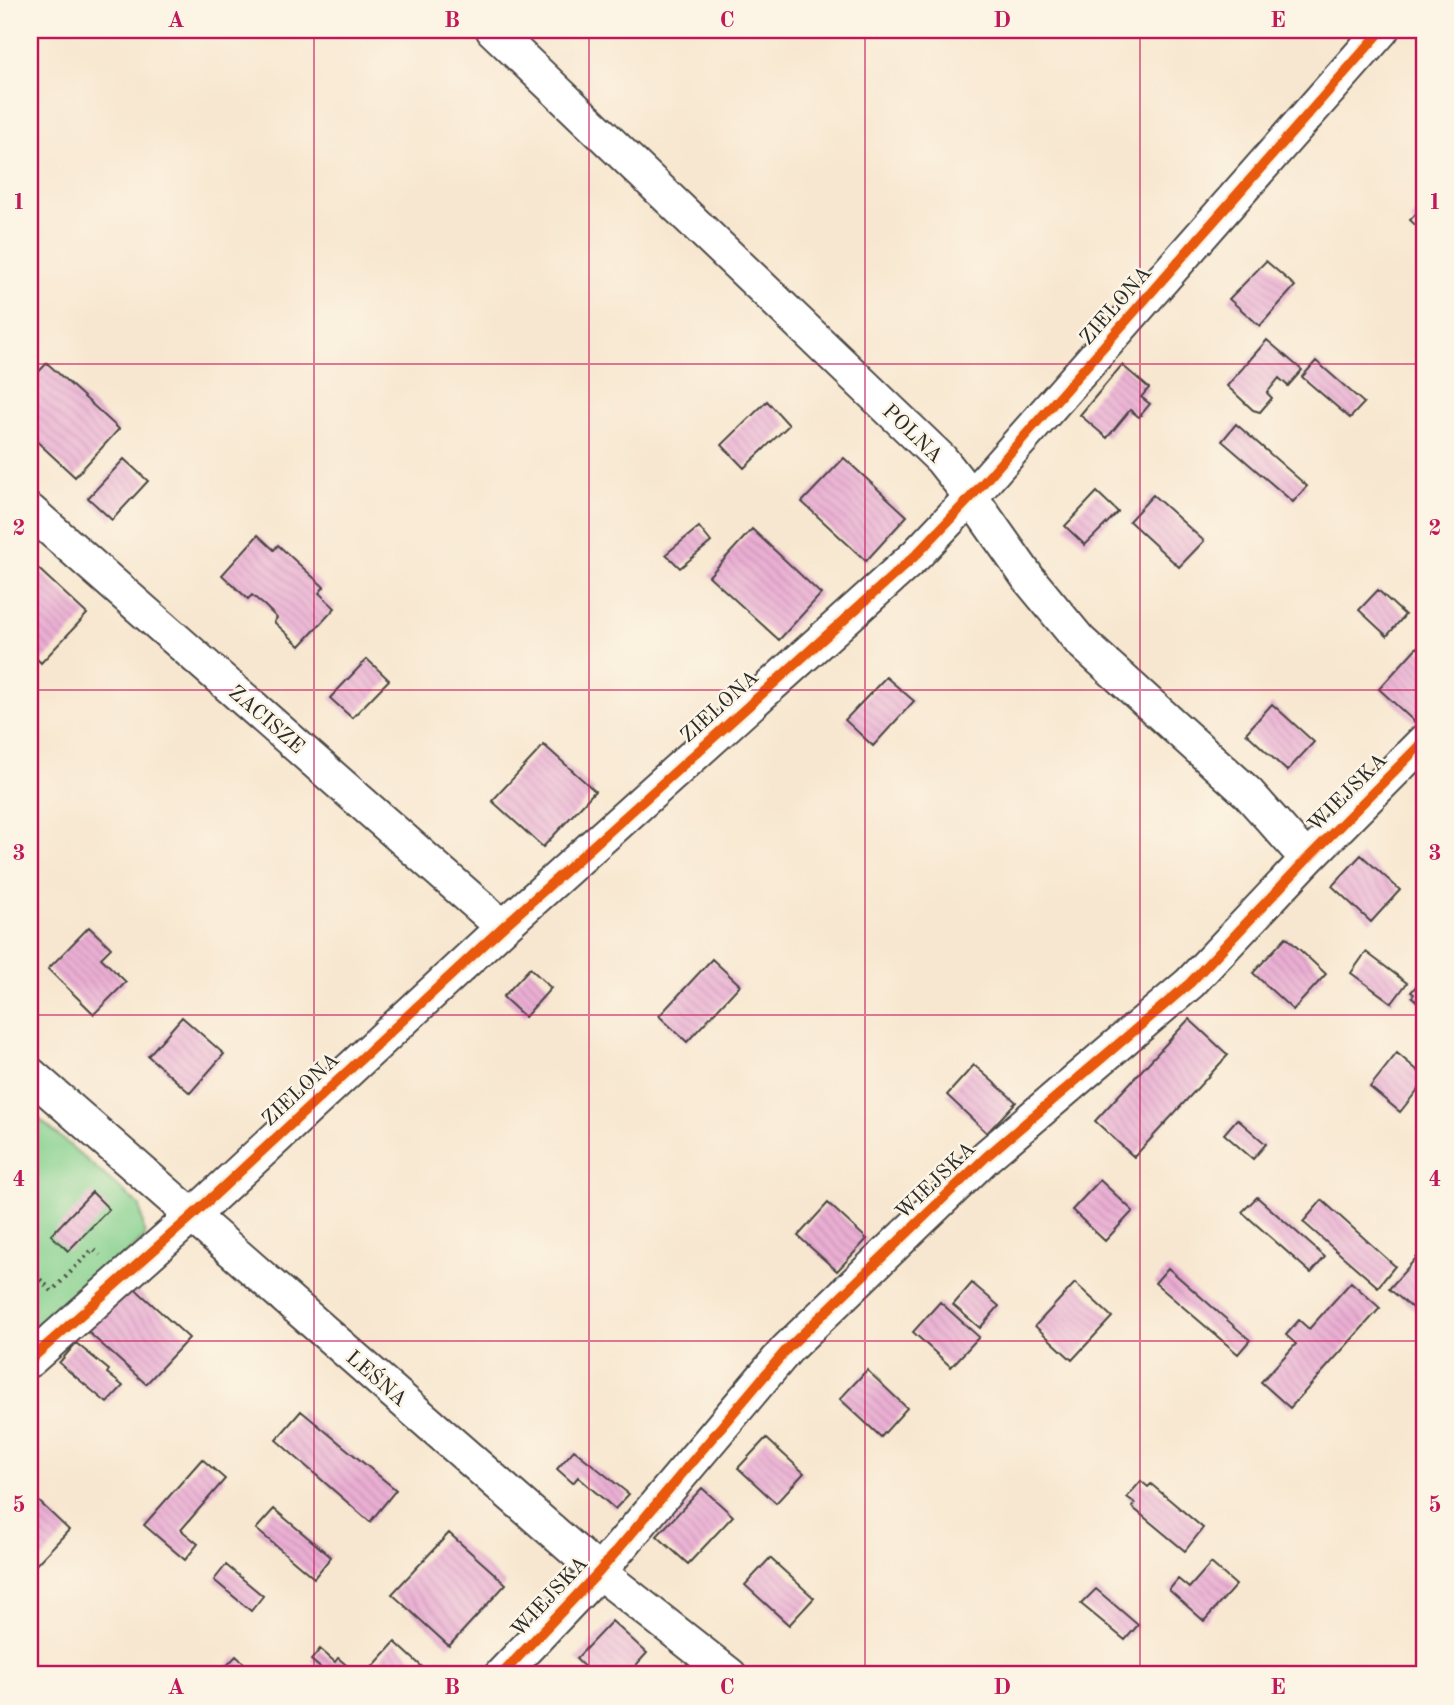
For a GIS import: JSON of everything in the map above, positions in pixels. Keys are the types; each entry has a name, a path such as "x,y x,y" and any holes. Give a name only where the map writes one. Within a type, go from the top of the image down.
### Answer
{"street":[{"name":"POLNA","path":"493,30 941,459 1028,578 1080,641 1248,793 1307,859"},
{"name":"ZIELONA","path":"30,1360 191,1217 503,927 916,555 971,497 1382,30"},
{"name":"ZACISZE","path":"30,511 503,927"},
{"name":"WIEJSKA","path":"501,1675 600,1572 787,1349 987,1156 1190,983 1424,741"},
{"name":"LEŚNA","path":"30,1074 600,1572 730,1675"}],"path":[{"path":"30,1270 52,1291 93,1249 124,1277"}],"green space":[{"path":"30,1111 140,1206 145,1237 30,1340"}],"building":[{"path":"1424,205 1424,233 1410,220"},
{"path":"1266,261 1295,286 1260,326 1229,299"},
{"path":"1267,340 1302,370 1288,386 1279,378 1267,393 1272,398 1260,412 1253,410 1227,386"},
{"path":"1316,361 1364,403 1350,418 1302,377"},
{"path":"47,363 119,429 75,477 30,435 30,381"},
{"path":"1122,365 1149,388 1141,397 1150,404 1139,417 1130,410 1107,438 1080,415"},
{"path":"767,401 789,425 744,468 722,445"},
{"path":"1236,424 1307,486 1293,502 1222,441"},
{"path":"844,458 907,516 866,561 802,502"},
{"path":"124,459 148,481 112,520 88,498"},
{"path":"1097,492 1118,512 1085,545 1065,526"},
{"path":"1153,495 1204,541 1179,567 1129,521"},
{"path":"699,527 711,542 680,568 666,554"},
{"path":"752,529 821,594 779,640 709,576"},
{"path":"258,535 274,550 278,545 324,587 319,593 335,608 300,646 274,622 277,618 265,606 252,595 248,599 222,575"},
{"path":"30,561 87,614 41,663 30,652"},
{"path":"1378,590 1405,615 1387,636 1359,610"},
{"path":"1417,647 1424,654 1424,718 1418,725 1379,689"},
{"path":"367,659 389,680 352,718 330,698"},
{"path":"886,677 914,701 873,746 845,720"},
{"path":"1272,704 1314,742 1287,771 1246,733"},
{"path":"544,745 595,791 543,847 492,801"},
{"path":"1361,855 1400,890 1371,922 1332,886"},
{"path":"89,927 111,948 101,958 126,982 94,1014 48,969"},
{"path":"1286,937 1326,974 1293,1010 1253,973"},
{"path":"1366,952 1407,983 1392,1003 1351,973"},
{"path":"712,959 740,985 687,1042 659,1016"},
{"path":"530,968 551,988 525,1017 503,997"},
{"path":"1424,977 1424,1008 1412,997 1414,994 1411,992"},
{"path":"182,1017 224,1054 190,1093 148,1056"},
{"path":"1189,1019 1228,1055 1134,1157 1095,1121"},
{"path":"1397,1053 1424,1076 1424,1082 1400,1112 1370,1087"},
{"path":"974,1065 1016,1102 987,1133 947,1095"},
{"path":"1237,1119 1266,1144 1253,1159 1224,1134"},
{"path":"1100,1180 1133,1211 1105,1241 1072,1210"},
{"path":"92,1192 109,1209 68,1251 51,1235"},
{"path":"1257,1197 1325,1257 1311,1273 1242,1212"},
{"path":"1322,1200 1395,1266 1378,1287 1303,1222"},
{"path":"828,1203 867,1239 837,1271 798,1236"},
{"path":"1424,1249 1424,1302 1416,1311 1389,1289"},
{"path":"1168,1268 1250,1340 1238,1354 1155,1283"},
{"path":"1351,1282 1380,1308 1290,1408 1261,1382 1296,1344 1286,1335 1299,1320 1309,1329"},
{"path":"972,1283 999,1306 980,1328 953,1305"},
{"path":"1075,1283 1112,1317 1072,1360 1035,1326"},
{"path":"130,1284 189,1338 146,1384 87,1331"},
{"path":"940,1302 979,1337 951,1367 913,1332"},
{"path":"76,1343 109,1370 107,1373 123,1386 107,1403 59,1363"},
{"path":"867,1370 907,1408 881,1437 840,1399"},
{"path":"301,1411 396,1490 370,1522 276,1440"},
{"path":"766,1438 804,1473 776,1503 738,1468"},
{"path":"574,1450 629,1494 615,1509 578,1477 573,1483 557,1469"},
{"path":"202,1459 225,1479 181,1530 198,1544 185,1560 144,1525"},
{"path":"1141,1481 1148,1487 1151,1484 1203,1528 1185,1551 1132,1507 1135,1503 1127,1497"},
{"path":"702,1488 733,1516 688,1564 657,1536"},
{"path":"30,1493 69,1530 30,1571"},
{"path":"274,1509 331,1557 314,1578 256,1529"},
{"path":"449,1533 506,1584 449,1646 392,1594"},
{"path":"770,1558 814,1598 789,1625 745,1585"},
{"path":"1211,1563 1236,1585 1204,1621 1169,1590 1178,1579 1189,1588"},
{"path":"226,1565 263,1596 251,1611 214,1580"},
{"path":"1096,1589 1138,1625 1125,1640 1081,1604"},
{"path":"612,1621 647,1653 627,1675 593,1675 576,1659"},
{"path":"395,1642 431,1675 365,1675"},
{"path":"320,1649 335,1662 338,1658 358,1675 329,1675 311,1660"},
{"path":"236,1656 257,1675 218,1675"}],"cycle path":[{"path":"30,1360 191,1217 503,927 916,555 971,497 1382,30"},
{"path":"501,1675 599,1572 787,1349 987,1156 1190,983 1424,741"}]}
